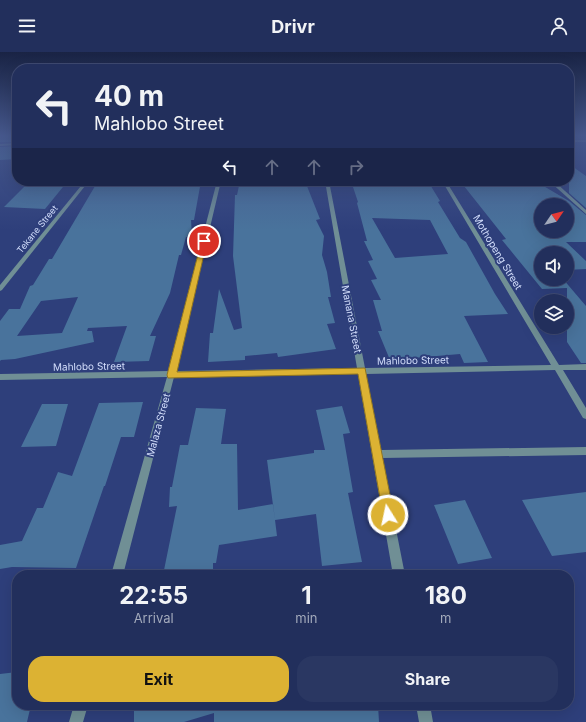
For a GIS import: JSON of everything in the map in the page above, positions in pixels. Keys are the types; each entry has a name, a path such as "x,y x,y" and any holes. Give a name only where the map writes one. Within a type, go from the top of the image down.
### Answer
{"street":[{"name":"Tekane Street","path":"0,289 83,186"},
{"name":"Malaza Street","path":"118,570 172,375 218,186"},
{"name":"Manana Street","path":"327,186 399,570"},
{"name":"Mothopeng Street","path":"447,186 586,415"},
{"path":"556,186 586,213"},
{"name":"Mahlobo Street","path":"0,378 362,370 586,367"},
{"path":"378,454 586,451"},
{"path":"76,722 80,710"},
{"path":"424,710 426,722"}],"building":[{"path":"574,168 586,176 586,208 569,193 569,186 574,186"},
{"path":"25,186 64,186 45,209 4,207"},
{"path":"95,186 200,186 194,220 191,220 192,236 186,237 181,255 179,255 170,293 150,336 156,336 149,361 114,362 127,326 88,328 87,331 92,331 94,342 0,361 0,321 9,309 20,309 30,286 33,285 49,259 52,259","holes":["78,297 62,333 17,336 41,301"]},
{"path":"239,186 307,186 320,219 316,220 324,236 322,255 327,272 331,297 328,297 335,323 327,324 336,349 278,357 277,353 245,356 245,360 208,362 210,333 213,333 219,289 234,330 242,328 233,256 235,195 237,195"},
{"path":"353,186 431,186 440,201 438,202 460,238 466,242 508,314 464,316 488,362 464,363 460,354 390,360 378,331 382,331 373,300 381,300 371,280 377,279 368,261 373,260 364,241 367,241","holes":["372,218 430,220 448,254 395,258"]},
{"path":"464,186 544,186 564,198 534,198 534,238 574,238 574,205 586,215 586,242 566,242 570,246 534,246 534,279 502,240 506,239"},
{"path":"574,250 586,261 586,269 574,270"},
{"path":"540,286 569,286 586,306 586,363 581,363 567,342 567,334 574,334 574,294 567,294 567,288 542,289"},
{"path":"143,402 134,437 121,437 76,568 12,567 0,569 0,545 22,541 37,508 43,508 58,472 72,476 99,403"},
{"path":"42,404 68,404 56,446 21,447"},
{"path":"342,406 350,433 343,434 353,492 348,493 362,562 322,566 316,514 275,520 267,460 314,453 314,450 325,450 316,410"},
{"path":"196,408 226,409 221,444 237,444 238,510 273,504 277,536 219,545 216,563 213,563 213,570 164,570 177,506 169,507 170,487 172,487 180,445 188,445"},
{"path":"586,492 586,552 552,556 522,500"},
{"path":"465,500 492,558 458,564 434,505"},
{"path":"12,673 12,710 30,710 27,722 0,722 0,674"},
{"path":"134,710 378,710 379,722 214,722 214,713 184,722 134,722"}],"route":[{"path":"204,241 172,375 362,370 388,515"}]}
